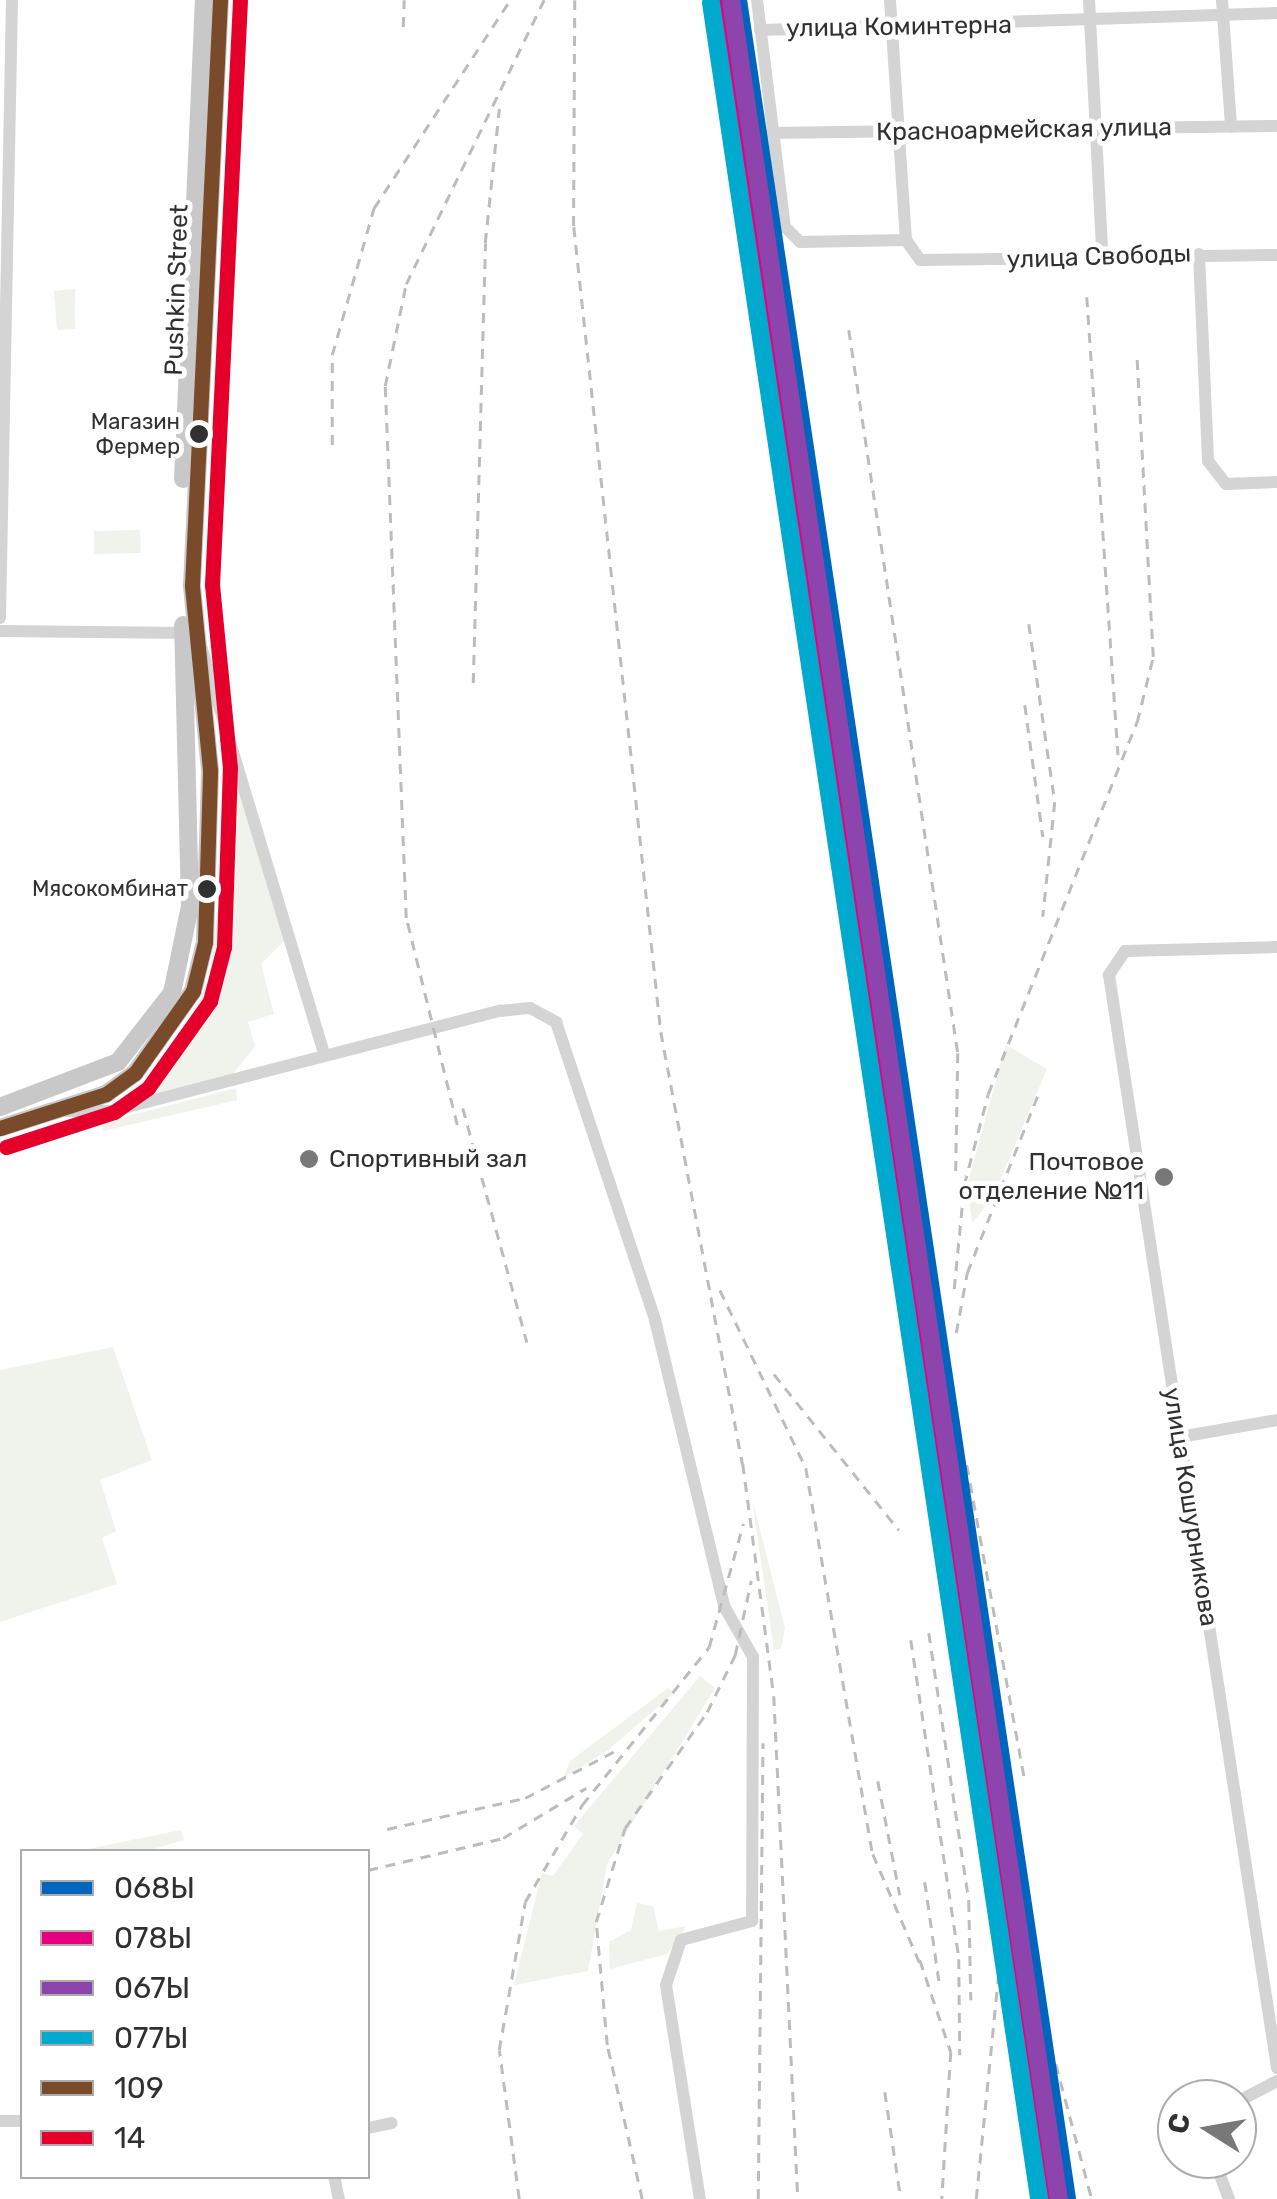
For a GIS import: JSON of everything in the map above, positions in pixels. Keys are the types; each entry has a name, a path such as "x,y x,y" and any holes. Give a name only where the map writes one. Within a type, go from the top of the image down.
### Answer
{"main road":[{"name":"Pushkin Street","path":"0,1106 118,1062 172,993 190,906 189,634 204,0"},
{"name":"Pushkin Street","path":"0,1128 62,1112 135,1074 193,991 212,852 189,634 201,288 220,0"}],"street":[{"path":"0,618 5,35 12,0"},
{"path":"756,0 785,227 800,242 906,240 890,0"},
{"path":"1089,0 1102,252"},
{"path":"1222,0 1230,126"},
{"name":"улица Коминтерна","path":"760,30 1277,13"},
{"name":"Красноармейская улица","path":"771,133 1277,126"},
{"name":"улица Свободы","path":"906,240 920,260 1102,252 1277,255"},
{"path":"1199,254 1208,461 1226,484 1277,482"},
{"path":"0,631 189,634 224,700 324,1056"},
{"name":"улица Кошурникова","path":"1277,948 1125,951 1109,974 1277,2068"},
{"path":"62,1112 112,1112 324,1056 530,1008 556,1022 589,1109 655,1320 724,1606 753,1657 752,1921 681,1940 666,1986 700,2199"},
{"path":"1180,1437 1277,1420"},
{"path":"370,2128 390,2124"}],"shaded area":[{"path":"75,289 75,329 57,330 54,291"},
{"path":"140,530 141,553 94,554 94,531"},
{"path":"223,737 287,938 261,964 274,1014 248,1022 255,1046 233,1074 130,1102 170,1058 209,979 229,823 237,820"},
{"path":"1006,1045 1047,1069 992,1199 972,1223 967,1185"},
{"path":"236,1088 237,1100 103,1131 101,1123"},
{"path":"113,1347 152,1460 100,1480 116,1531 102,1538 117,1584 0,1622 0,1370"},
{"path":"752,1499 785,1628 781,1649 774,1650"},
{"path":"700,1676 715,1688 607,1864 588,1971 514,1985 542,1873 553,1876 583,1834 574,1826"},
{"path":"668,1688 674,1693 607,1751 563,1778 570,1761"},
{"path":"181,1830 184,1840 153,1849 88,1849"},
{"path":"637,1903 653,1906 659,1931 687,1926 667,1954 610,1969 609,1942 631,1930"}],"railway":[{"path":"403,27 404,0"},
{"path":"332,445 332,355 374,208 510,0"},
{"path":"457,1125 406,918 385,386 406,284 544,0"},
{"path":"575,0 574,227 661,1032 743,1464 774,1696 798,2199"},
{"path":"473,683 485,243 499,109"},
{"path":"1087,297 1118,755"},
{"path":"849,330 958,1053 956,1173"},
{"path":"954,1289 964,1185 988,1094 1137,722 1153,657 1137,357"},
{"path":"1029,624 1055,802 1043,916"},
{"path":"1025,705 1043,837"},
{"path":"956,1333 967,1273 1038,1095"},
{"path":"463,1108 527,1342"},
{"path":"720,1290 806,1468 873,1854 923,1970"},
{"path":"774,1374 899,1530"},
{"path":"967,1465 1025,1780"},
{"path":"519,2199 499,2050 525,1902 582,1805 709,1647 743,1524"},
{"path":"642,2199 607,2045 596,1922 625,1828 707,1712 735,1655 751,1581"},
{"path":"929,1633 969,1902 971,2000"},
{"path":"911,1640 959,1959 960,2055"},
{"path":"758,2199 763,1743"},
{"path":"387,1829 525,1798 617,1750"},
{"path":"878,1781 900,1895"},
{"path":"370,1870 503,1838 586,1788"},
{"path":"976,2199 999,1967 992,1806"},
{"path":"925,1882 940,1988"},
{"path":"920,1960 951,2052 942,2199"},
{"path":"1056,2064 1092,2199"},
{"path":"885,2092 901,2199"}],"transit line":[{"name":"109","path":"0,1128 106,1094 135,1073 193,991 205,942 210,770 192,585 220,0"},
{"name":"067Ы","path":"731,0 1059,2199"},
{"name":"068Ы","path":"738,0 1067,2199"},
{"name":"14","path":"6,1147 114,1112 148,1088 210,1001 224,947 230,768 212,585 240,1"},
{"name":"077Ы","path":"711,3 1039,2199"},
{"name":"078Ы","path":"718,3 1047,2199"}],"place":[{"name":"Магазин Фермер","path":"199,434"},
{"name":"Мясокомбинат","path":"207,889"},
{"name":"Спортивный зал","path":"309,1159"},
{"name":"Почтовое отделение №11","path":"1164,1177"}]}
